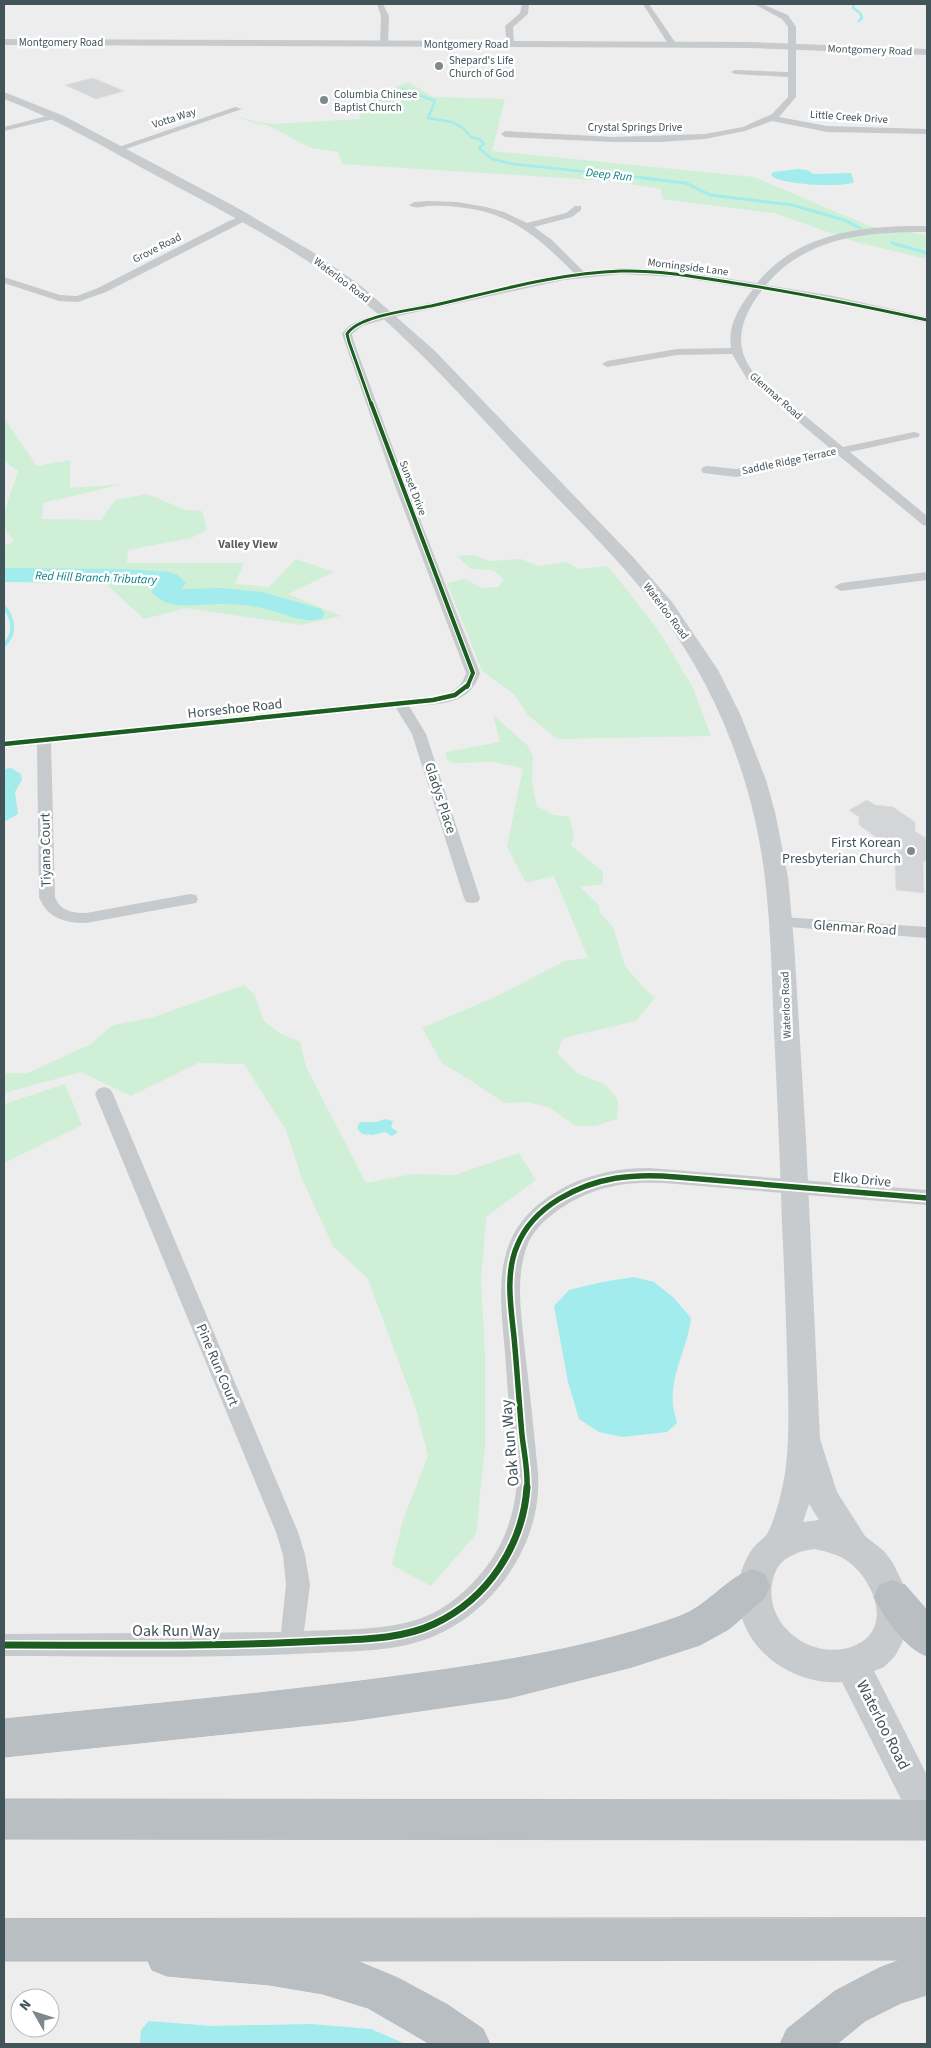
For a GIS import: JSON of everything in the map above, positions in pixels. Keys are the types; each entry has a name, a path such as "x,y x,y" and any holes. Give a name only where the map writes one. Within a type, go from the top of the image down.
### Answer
{"highway":[{"path":"4,1738 350,1702 509,1679 632,1649 687,1632 716,1617 752,1586"},
{"path":"892,1598 927,1638"},
{"path":"4,1819 927,1820"},
{"path":"9,1940 927,1939"},
{"path":"9,1940 317,1971 369,1986 419,2011 468,2044"},
{"path":"802,2044 850,2006 894,1983 927,1974"}],"main road":[{"name":"Montgomery Road","path":"4,42 793,46 927,52"},
{"name":"Waterloo Road","path":"4,96 55,116 246,218 306,253 355,288 441,366 624,558 676,622 699,654 719,690 756,781 767,825 782,922 805,1435 799,1488 779,1545"},
{"name":"Waterloo Road","path":"805,1435 822,1497 854,1547"},
{"path":"815,1534 840,1540 854,1547 862,1552 883,1575 892,1598 894,1620 886,1640 873,1655 852,1665 837,1668 812,1665 781,1649 762,1625 753,1602 752,1586 760,1564 779,1545 815,1534"},
{"name":"Waterloo Road","path":"852,1665 927,1812"}],"street":[{"path":"380,4 385,16 384,44"},
{"path":"510,44 509,26 524,14 525,4"},
{"path":"646,4 673,45"},
{"name":"Crystal Springs Drive","path":"505,134 667,140 723,133 753,126 771,118 789,104 792,97 792,27 790,22 778,13 756,4"},
{"path":"735,72 792,75"},
{"name":"Votta Way","path":"117,149 238,109"},
{"path":"4,129 55,116"},
{"name":"Little Creek Drive","path":"771,118 827,129 927,132"},
{"path":"414,204 438,203 470,207 502,215 527,226 581,274"},
{"path":"527,226 569,215 578,208"},
{"name":"Grove Road","path":"4,280 59,298 78,299 102,290 222,228 246,218"},
{"name":"Glenmar Road","path":"927,229 867,233 827,241 808,248 782,263 760,287 742,313 736,326 736,351 751,377 927,522"},
{"name":"Morningside Lane","path":"387,315 581,274 621,271 658,272 760,287 828,298 927,320"},
{"name":"Sunset Drive","path":"387,315 358,324 347,334 401,486 473,673 472,682 466,690"},
{"path":"607,364 677,352 736,351"},
{"name":"Saddle Ridge Terrace","path":"707,470 736,473 914,434"},
{"path":"841,587 927,576"},
{"name":"Horseshoe Road","path":"4,744 444,698 466,690"},
{"name":"Gladys Place","path":"400,703 420,734 472,898"},
{"name":"Tiyana Court","path":"44,740 47,897 50,905 65,916 86,918 190,899"},
{"name":"Glenmar Road","path":"782,922 927,933"},
{"name":"Pine Run Court","path":"104,1094 287,1532 294,1555 298,1585 291,1643"},
{"name":"Oak Run Way","path":"4,1645 291,1643 394,1636 433,1625 465,1606 490,1583 508,1556 520,1528 527,1490 510,1298 511,1265 517,1244 533,1222 556,1201 583,1186 614,1177 648,1175 795,1185"},
{"name":"Elko Drive","path":"795,1185 927,1198"}],"green space":[{"path":"408,82 433,97 505,99 492,151 754,177 872,227 927,235 927,259 856,242 774,213 662,199 661,189 610,181 342,164 338,152 311,148 269,126 254,123 230,114 256,122 273,124 360,119 359,114 367,98"},
{"path":"4,418 37,466 70,460 70,488 123,484 43,503 42,519 101,520 115,500 147,494 186,510 202,511 207,530 191,538 128,550 127,563 244,563 235,584 269,587 296,559 334,572 288,594 341,616 302,625 186,608 144,619 106,584 4,579 4,546 14,541 4,528 4,513 18,471 4,461"},
{"path":"474,555 489,561 521,559 539,566 566,562 579,569 608,566 659,631 693,688 711,736 557,739 528,715 514,694 482,671 447,583 465,579 482,588 498,587 504,579 493,570 471,569 457,556"},
{"path":"493,715 528,746 533,757 532,783 537,806 553,815 570,817 574,837 571,845 603,872 603,884 580,887 599,905 600,913 613,927 625,966 655,998 636,1021 563,1038 557,1053 577,1073 606,1085 618,1100 617,1119 595,1126 576,1126 548,1107 527,1102 504,1103 442,1063 422,1028 497,996 565,961 588,958 554,876 526,883 507,847 523,768 492,762 453,763 446,758 446,752 500,742"},
{"path":"244,985 254,994 264,1021 279,1033 300,1042 306,1067 366,1183 413,1174 455,1175 519,1153 536,1180 486,1217 481,1282 485,1355 485,1445 476,1534 431,1586 392,1565 403,1520 428,1456 416,1409 368,1279 333,1246 302,1179 286,1130 244,1064 198,1063 131,1096 81,1072 4,1093 4,1073 28,1073 91,1044 113,1025 151,1018"},
{"path":"65,1084 82,1125 4,1163 4,1104"}],"water":[{"path":"798,169 807,170 814,174 851,173 854,182 838,185 811,185 785,181 771,175 773,172"},
{"path":"11,768 21,774 22,780 15,792 18,814 4,822 4,769"},
{"path":"385,1119 393,1121 391,1127 398,1132 392,1136 385,1132 372,1135 362,1134 357,1128 360,1122 376,1122"},
{"path":"634,1277 654,1282 674,1298 691,1318 674,1382 673,1406 677,1423 667,1432 622,1437 599,1432 579,1419 568,1382 554,1306 569,1290"},
{"path":"149,2021 212,2026 310,2024 371,2029 406,2044 140,2044 141,2030"}],"building":[{"path":"93,78 124,91 96,99 65,85"},
{"name":"First Korean Presbyterian Church","path":"867,800 875,805 893,807 915,822 915,831 927,839 927,862 923,861 924,893 896,890 894,842 880,840 859,825 859,817 849,810"}],"waterway":[{"path":"854,4 853,8 860,13 862,18 859,21"},
{"name":"Deep Run","path":"403,89 435,101 428,118 452,122 463,128 471,137 479,139 484,144 479,148 492,159 513,164 654,179"},
{"name":"Deep Run","path":"642,178 686,183 710,195 792,205 844,220 860,228"},
{"name":"Deep Run","path":"892,243 927,253"},
{"name":"Red Hill Branch Tributary","path":"4,575 125,576 169,580 173,583 164,591 173,597 223,596 262,600 312,614"},
{"path":"4,607 12,621 12,631 4,645"}],"cycle path":[{"path":"4,744 433,700 455,695 464,690 470,683 473,673 401,486 349,342 347,334 350,329 358,324 387,315 564,277 621,271 678,274 761,287 828,298 927,320"},
{"path":"4,1645 214,1645 340,1640 412,1632 435,1624 470,1601 498,1570 509,1552 523,1513 528,1480 510,1286 516,1248 531,1222 542,1211 569,1193 583,1187 611,1178 636,1175 821,1188 927,1198"}],"place":[{"name":"Shepard's Life Church of God","path":"439,66"},
{"name":"Columbia Chinese Baptist Church","path":"324,100"},
{"name":"First Korean Presbyterian Church","path":"911,851"}],"district":[{"name":"Valley View","path":"248,544"}]}
